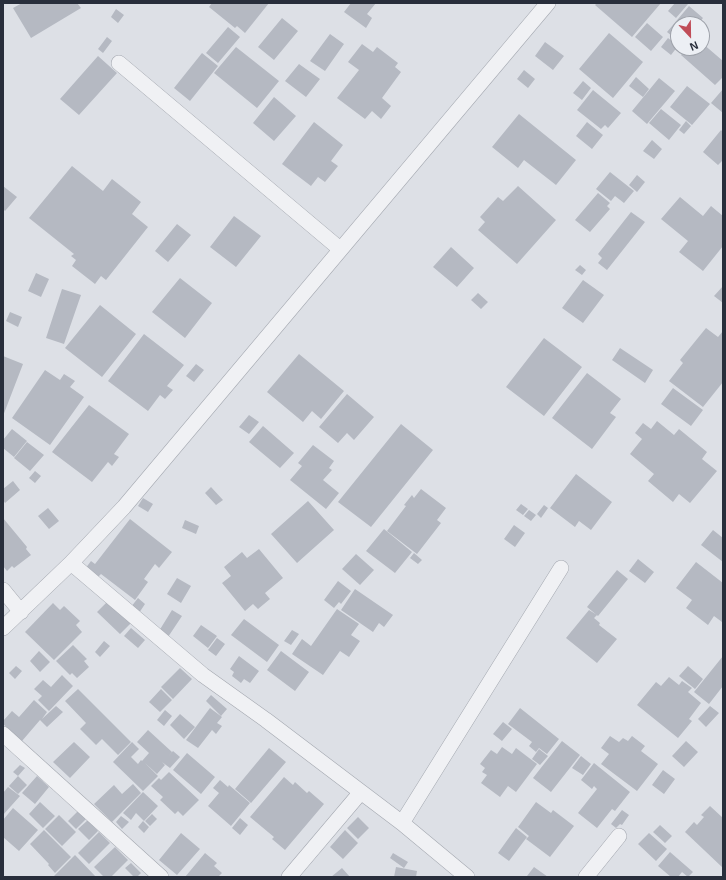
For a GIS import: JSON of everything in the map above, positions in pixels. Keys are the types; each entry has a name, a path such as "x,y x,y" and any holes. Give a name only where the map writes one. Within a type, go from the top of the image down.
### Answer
{"street":[{"path":"3,628 71,563 124,507 548,3"},
{"path":"119,63 340,249"},
{"path":"71,563 203,675 266,720 402,823 467,877"},
{"path":"402,823 561,568"},
{"path":"3,590 21,612"},
{"path":"3,734 161,877"},
{"path":"289,877 361,792"},
{"path":"586,877 618,836"}],"building":[{"path":"22,3 77,3 81,8 31,38 13,8"},
{"path":"212,3 269,3 245,33 237,26 235,28 209,7"},
{"path":"351,3 376,3 367,14 372,18 366,28 344,12"},
{"path":"597,3 661,3 632,37 595,5"},
{"path":"675,3 688,4 678,16 674,16 668,11"},
{"path":"689,6 701,16 681,16"},
{"path":"116,9 124,15 118,23 111,17"},
{"path":"282,18 298,31 274,60 258,47"},
{"path":"647,23 663,37 651,51 635,37"},
{"path":"228,27 240,37 218,63 206,53"},
{"path":"609,33 643,62 613,98 579,69"},
{"path":"330,34 344,44 325,71 310,61"},
{"path":"107,37 112,41 103,53 98,49"},
{"path":"668,38 670,40 670,54 661,47"},
{"path":"545,42 564,56 553,70 535,56"},
{"path":"362,44 373,52 377,47 398,63 395,67 401,72 382,98 391,106 381,119 372,111 365,119 337,98 359,70 348,62"},
{"path":"236,47 279,81 257,108 214,73"},
{"path":"710,50 723,61 723,77 715,85 682,56 710,56"},
{"path":"202,53 218,66 190,101 174,88"},
{"path":"98,56 117,73 79,115 60,99"},
{"path":"299,64 320,79 306,97 285,81"},
{"path":"524,70 535,79 528,88 517,79"},
{"path":"636,77 649,89 643,97 629,86"},
{"path":"659,78 675,91 647,124 632,111"},
{"path":"583,81 591,88 582,100 573,93"},
{"path":"687,86 710,104 692,125 670,107"},
{"path":"723,89 723,113 711,103"},
{"path":"593,90 621,113 608,128 605,125 601,129 577,110"},
{"path":"274,97 296,116 274,141 253,123"},
{"path":"661,109 681,125 669,140 649,123"},
{"path":"519,114 576,160 556,185 524,160 518,168 492,147"},
{"path":"686,121 691,126 684,134 679,130"},
{"path":"314,122 343,145 331,161 338,166 325,182 318,177 311,186 282,164"},
{"path":"587,122 603,135 592,149 576,136"},
{"path":"721,130 723,132 723,160 718,165 703,152"},
{"path":"652,140 662,149 654,159 643,151"},
{"path":"72,166 103,191 112,179 141,202 132,214 148,227 106,280 101,276 95,284 72,266 76,260 71,256 74,254 29,218"},
{"path":"610,172 634,191 624,203 615,196 611,201 596,189"},
{"path":"637,175 645,182 637,192 629,185"},
{"path":"3,186 17,197 5,211 3,209"},
{"path":"518,186 556,220 517,264 478,230 485,222 480,217 498,197 503,201"},
{"path":"598,193 610,203 607,206 610,209 590,232 575,220"},
{"path":"680,197 703,216 711,206 723,216 723,246 703,271 679,252 688,241 661,219"},
{"path":"631,212 645,222 607,270 598,263 602,258 598,254"},
{"path":"234,216 261,236 236,267 210,247"},
{"path":"177,224 191,235 168,262 155,251"},
{"path":"451,247 474,268 457,287 433,267"},
{"path":"580,265 586,270 582,275 575,270"},
{"path":"36,273 49,279 41,297 28,291"},
{"path":"180,278 212,303 185,338 152,312"},
{"path":"583,280 604,295 583,323 562,308"},
{"path":"723,286 723,303 714,296"},
{"path":"62,289 81,295 64,344 46,338"},
{"path":"478,293 488,302 481,309 471,300"},
{"path":"100,305 136,334 102,377 65,348"},
{"path":"10,312 22,317 18,327 6,321"},
{"path":"706,328 718,337 723,331 723,382 703,407 669,381 683,363 680,360"},
{"path":"144,334 184,365 167,386 173,390 165,399 160,395 148,411 108,381"},
{"path":"544,338 582,367 544,416 506,387"},
{"path":"620,348 653,370 645,383 612,360"},
{"path":"299,354 344,391 321,419 312,411 303,422 267,392"},
{"path":"3,356 23,364 3,416"},
{"path":"196,364 204,370 194,382 186,376"},
{"path":"45,370 60,380 64,374 75,381 70,387 84,397 50,445 12,418"},
{"path":"587,373 621,399 610,413 616,417 592,449 552,418"},
{"path":"673,388 703,410 691,426 661,404"},
{"path":"347,394 374,417 354,440 347,433 338,443 319,427"},
{"path":"89,405 129,434 114,454 119,457 112,466 108,462 92,482 52,452"},
{"path":"249,415 259,422 249,434 239,427"},
{"path":"657,421 674,435 679,429 707,452 702,459 717,471 690,503 679,494 673,502 648,481 654,474 630,454 642,439 635,433 643,423 651,429"},
{"path":"401,424 433,450 371,527 338,502"},
{"path":"263,426 294,453 280,468 249,442"},
{"path":"12,429 27,441 14,457 3,448 3,440"},
{"path":"27,442 44,455 30,471 14,458"},
{"path":"313,445 334,461 329,468 332,470 323,480 339,493 326,509 290,480 302,466 298,463"},
{"path":"35,471 41,476 35,483 29,478"},
{"path":"576,474 612,502 591,530 579,521 575,527 550,508"},
{"path":"13,481 20,490 5,503 3,500 3,489"},
{"path":"211,487 223,500 216,505 205,493"},
{"path":"421,489 446,508 437,520 441,523 417,554 387,531 406,506 404,505 412,495 414,498"},
{"path":"143,498 153,504 148,512 138,506"},
{"path":"308,501 334,530 297,563 271,534"},
{"path":"521,504 528,509 523,515 516,510"},
{"path":"544,505 548,508 541,518 537,514"},
{"path":"48,508 59,521 49,529 38,516"},
{"path":"529,510 536,515 531,521 524,516"},
{"path":"3,518 27,547 26,549 31,555 14,568 12,566 7,571 3,566"},
{"path":"130,519 172,552 159,568 155,564 144,579 148,582 135,600 101,574 97,578 85,569 91,561 95,564"},
{"path":"185,520 199,526 196,534 182,528"},
{"path":"514,525 525,533 515,547 504,539"},
{"path":"384,529 412,552 395,573 366,551"},
{"path":"713,530 723,538 723,562 701,545"},
{"path":"259,549 283,578 265,593 270,599 258,609 253,604 245,611 222,583 231,576 224,567 242,552 247,558"},
{"path":"414,553 422,560 418,564 410,558"},
{"path":"356,554 374,570 360,585 342,569"},
{"path":"638,559 654,572 645,583 629,571"},
{"path":"696,562 723,583 722,622 714,616 708,625 686,608 692,600 676,588"},
{"path":"617,570 628,579 598,616 587,607"},
{"path":"177,578 191,586 181,603 167,594"},
{"path":"338,581 351,591 341,604 339,602 334,608 324,600"},
{"path":"355,589 393,615 384,627 379,623 373,632 341,610"},
{"path":"138,598 145,604 139,613 131,607"},
{"path":"108,601 131,623 120,634 97,612"},
{"path":"53,603 60,610 64,606 80,621 76,625 82,632 54,660 25,632"},
{"path":"337,609 359,624 351,635 360,641 349,657 340,651 323,675 292,654 302,639 311,646"},
{"path":"172,610 182,616 168,637 159,631"},
{"path":"589,610 597,615 594,618 600,623 599,625 617,639 597,663 566,638"},
{"path":"244,619 279,645 267,662 231,635"},
{"path":"201,625 217,636 208,648 193,636"},
{"path":"131,628 145,640 138,648 124,636"},
{"path":"292,630 299,634 291,645 284,641"},
{"path":"217,638 225,644 216,656 208,650"},
{"path":"104,641 110,646 100,657 95,652"},
{"path":"73,645 87,659 84,661 89,667 77,678 72,673 70,675 56,661"},
{"path":"39,651 50,662 40,672 30,661"},
{"path":"281,651 309,672 295,691 267,670"},
{"path":"239,656 259,671 250,683 244,679 241,683 232,676 234,672 230,669"},
{"path":"723,656 723,686 709,704 694,692"},
{"path":"16,666 22,671 15,679 9,673"},
{"path":"688,666 703,679 695,689 679,676"},
{"path":"180,668 192,679 173,699 161,687"},
{"path":"62,675 73,686 49,711 38,700 42,696 34,689 43,680 51,687"},
{"path":"669,677 679,685 682,681 692,688 688,692 701,703 689,719 692,721 678,738 637,705 656,682 661,686"},
{"path":"78,689 131,742 118,755 102,739 96,745 80,729 86,723 65,701"},
{"path":"161,689 172,700 160,712 149,702"},
{"path":"211,695 227,709 221,716 206,701"},
{"path":"34,700 47,712 42,719 56,706 63,712 47,727 40,720 22,741 3,724 3,721 12,711 19,717"},
{"path":"710,706 719,713 706,727 698,719"},
{"path":"210,708 222,717 217,723 222,726 216,734 212,730 198,748 186,740"},
{"path":"520,708 559,739 547,754 539,748 536,752 529,746 532,742 508,724"},
{"path":"165,710 172,716 164,726 157,720"},
{"path":"180,714 195,727 184,739 170,725"},
{"path":"503,722 512,729 502,741 493,734"},
{"path":"148,730 172,752 167,758 173,751 180,757 170,768 162,762 165,765 157,774 145,763 158,776 143,791 113,762 132,742 139,749 131,757 138,764 141,760 142,761 149,753 137,742"},
{"path":"610,736 619,742 623,738 628,741 632,736 645,746 641,751 658,764 637,791 601,764 609,754 601,748"},
{"path":"562,741 580,755 551,792 533,778"},
{"path":"686,741 698,752 684,767 672,756"},
{"path":"74,742 90,757 70,778 53,762"},
{"path":"502,747 512,754 516,748 537,764 516,792 508,786 500,797 481,783 487,775 482,772 485,768 480,764 491,750 497,754"},
{"path":"269,748 286,762 251,803 235,789"},
{"path":"539,749 548,756 540,765 532,759"},
{"path":"187,753 215,777 201,794 173,770"},
{"path":"581,756 591,764 583,775 572,768"},
{"path":"594,763 630,792 615,811 612,809 597,828 578,813 597,789 594,786 592,789 581,780"},
{"path":"20,765 25,768 18,776 13,772"},
{"path":"663,770 675,779 664,794 652,785"},
{"path":"169,772 199,800 183,816 178,811 175,814 160,800 163,797 151,786 159,778 161,780"},
{"path":"18,776 27,785 18,794 9,786"},
{"path":"37,776 49,787 35,804 22,793"},
{"path":"284,777 293,785 295,782 307,793 309,791 324,804 285,850 272,839 274,837 250,817"},
{"path":"220,780 228,787 229,785 250,803 231,826 208,806 219,793 213,788"},
{"path":"133,784 141,793 112,822 94,804 114,785 122,794"},
{"path":"8,787 20,796 3,815 3,793"},
{"path":"143,792 158,806 144,821 136,813 131,820 123,813"},
{"path":"40,802 55,816 43,828 29,814"},
{"path":"536,802 551,813 553,810 574,826 550,857 526,839 529,836 518,827"},
{"path":"710,806 723,818 723,868 685,832 694,822 697,825 704,817 701,815"},
{"path":"13,808 38,830 19,851 3,837 3,820"},
{"path":"622,810 629,815 622,825 620,824 616,828 611,824"},
{"path":"78,811 86,819 76,829 68,821"},
{"path":"152,814 157,819 150,826 145,821"},
{"path":"59,815 76,832 62,846 45,829"},
{"path":"121,816 129,822 122,829 116,822"},
{"path":"358,817 369,828 358,839 347,828"},
{"path":"240,818 248,825 240,835 232,828"},
{"path":"88,820 98,831 89,840 78,829"},
{"path":"143,821 149,827 144,833 138,827"},
{"path":"660,825 672,836 665,843 653,832"},
{"path":"516,828 527,837 509,861 498,853"},
{"path":"44,830 71,857 55,873 48,865 49,864 30,844"},
{"path":"345,830 358,843 343,859 330,847"},
{"path":"99,832 110,843 89,864 78,853"},
{"path":"181,833 200,849 177,875 159,860"},
{"path":"649,833 667,849 656,861 638,844"},
{"path":"115,847 128,860 111,877 104,877 94,867"},
{"path":"670,852 693,872 688,877 682,872 678,877 671,877 658,866"},
{"path":"205,853 217,863 214,866 222,873 218,877 185,877"},
{"path":"393,853 408,862 404,868 390,858"},
{"path":"75,855 96,877 53,877"},
{"path":"131,863 141,873 137,877 134,877 125,868"},
{"path":"396,867 417,871 416,877 394,877"},
{"path":"534,867 548,877 527,876"},
{"path":"342,868 350,877 331,877"}]}
